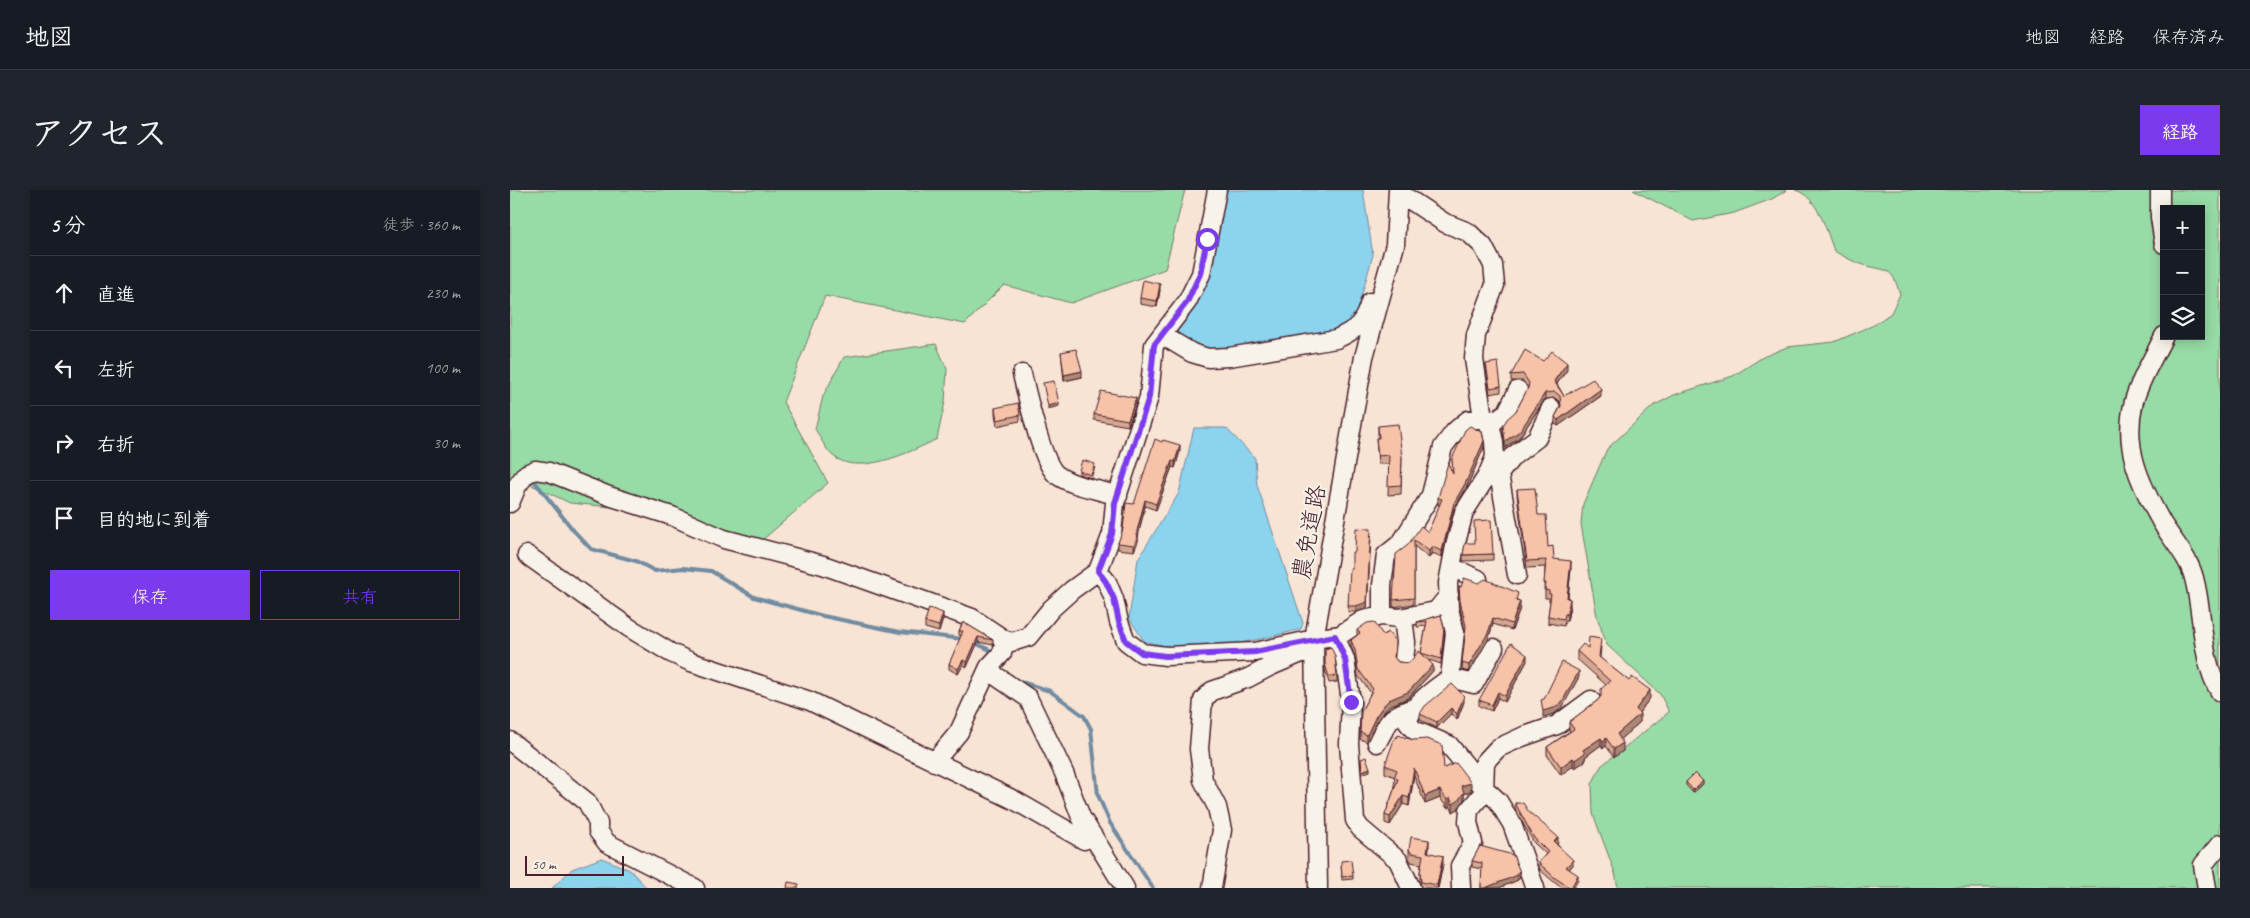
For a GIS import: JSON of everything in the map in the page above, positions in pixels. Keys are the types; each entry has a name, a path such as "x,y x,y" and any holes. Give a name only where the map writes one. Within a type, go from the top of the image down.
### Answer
{"street":[{"path":"510,503 517,486 526,474 535,470 549,472 609,496 672,516 724,539 823,565 972,618 1005,640 1012,642 1028,637 1051,609 1072,590 1098,571 1112,534 1118,496 1149,397 1154,345 1187,302 1200,274 1217,190"},
{"path":"2160,190 2160,205"},
{"path":"1398,191 1444,223 1468,232 1483,246 1493,265 1496,285 1476,335 1474,359 1483,418 1491,428 1494,442 1493,475 1517,575"},
{"name":"農免道路","path":"1318,888 1314,643 1364,357 1395,245 1398,191"},
{"path":"1162,334 1192,353 1208,358 1229,357 1336,339 1352,332 1366,318 1383,259 1395,245"},
{"path":"2162,340 2134,400 2129,434 2131,448 2144,492 2186,559 2194,578 2203,636 2210,666 2220,692"},
{"path":"1022,374 1036,428 1055,474 1074,484 1118,496"},
{"path":"1382,616 1382,585 1386,555 1401,543 1431,495 1443,447 1455,431 1468,420 1483,418 1496,420 1507,412 1518,390"},
{"path":"1535,888 1512,824 1498,801 1484,788 1449,745 1414,730 1408,723 1408,716 1430,693 1450,678 1455,632 1449,609 1451,567 1464,512 1493,475 1537,438 1551,408"},
{"path":"528,555 628,626 671,653 691,662 810,700 1014,800 1084,840 1093,836"},
{"path":"1451,567 1478,578"},
{"path":"1098,571 1114,599 1119,622 1126,641 1142,653 1166,656 1255,652 1314,643"},
{"path":"1212,888 1222,830 1217,807 1203,780 1200,749 1203,700 1212,691 1248,678 1314,643 1340,635 1363,620 1382,616 1403,618 1436,612 1449,595"},
{"path":"1403,618 1406,642 1404,660"},
{"path":"1335,636 1345,659 1351,702 1349,744 1355,820 1360,828 1398,860 1411,888"},
{"path":"934,762 959,732 989,667 1002,653 1005,640"},
{"path":"1450,678 1474,684 1494,648"},
{"path":"989,667 996,676 1028,698 1064,773 1081,817 1125,888"},
{"path":"1460,888 1460,866 1473,843 1468,822 1469,810 1484,792 1485,762 1498,748 1522,737 1557,725 1591,700"},
{"path":"1377,743 1389,720 1395,714 1416,707"},
{"path":"510,741 587,802 598,823 598,831 607,843 695,888"},
{"path":"2207,888 2203,865 2220,844"}],"green space":[{"path":"510,190 1185,190 1165,269 1071,303 1004,285 965,324 825,296 783,402 828,483 760,542 662,512 570,503 510,475"},
{"path":"1633,190 1787,190 1772,199 1734,213 1693,221"},
{"path":"1795,190 2220,190 2220,888 1618,888 1615,873 1593,814 1592,784 1601,766 1669,712 1660,694 1607,645 1597,617 1581,524 1583,504 1607,449 1653,406 1674,395 1733,376 1763,357 1787,347 1834,342 1874,325 1891,313 1900,294 1891,274 1848,259 1834,251 1825,225 1810,199"},
{"path":"936,344 947,369 945,402 937,439 899,456 869,463 855,464 843,461 832,455 815,429 823,396 844,357"}],"water":[{"path":"1227,190 1363,190 1373,255 1356,315 1340,332 1213,355 1181,339 1176,333 1200,297"},
{"path":"1194,428 1226,428 1255,458 1257,485 1303,623 1301,629 1223,646 1183,647 1144,641 1129,618 1138,559 1179,493"},
{"path":"602,858 630,870 647,888 552,888 572,869"}],"building":[{"path":"1143,280 1160,284 1157,301 1140,298"},
{"path":"1076,349 1082,371 1064,375 1061,352"},
{"path":"1525,350 1543,361 1552,351 1567,363 1554,381 1564,396 1593,379 1601,389 1558,420 1555,417 1561,406 1560,396 1555,392 1545,393 1520,431 1505,441 1503,426 1507,419 1516,411 1528,388 1529,383 1523,374 1511,375"},
{"path":"1498,362 1501,386 1490,388 1486,364"},
{"path":"1054,381 1059,403 1048,406 1043,383"},
{"path":"1101,391 1136,398 1128,420 1094,414"},
{"path":"1018,403 1020,415 997,420 995,408"},
{"path":"1398,424 1402,457 1401,485 1388,486 1389,455 1378,456 1376,438 1379,438 1378,426"},
{"path":"1470,426 1482,432 1484,441 1466,482 1454,503 1442,551 1432,547 1429,551 1414,540 1414,598 1393,600 1396,554 1408,545 1421,526 1428,532 1442,499 1438,498 1448,463 1453,474 1452,459 1465,430"},
{"path":"1155,439 1180,445 1175,462 1172,461 1156,504 1145,500 1136,535 1138,535 1134,545 1118,543 1123,529 1126,503 1134,504"},
{"path":"1082,460 1095,464 1091,475 1079,471"},
{"path":"1535,488 1538,515 1546,515 1548,547 1553,546 1554,559 1571,561 1567,598 1570,599 1564,619 1548,616 1551,594 1545,590 1546,560 1527,561 1517,489"},
{"path":"1491,520 1493,554 1463,555 1465,543 1475,543 1474,521"},
{"path":"1356,528 1371,529 1367,602 1356,606 1348,606 1350,569 1352,569 1352,552 1355,552"},
{"path":"1464,578 1479,583 1485,579 1518,593 1516,600 1520,601 1512,624 1493,618 1488,633 1469,665 1462,663 1466,626 1460,601 1459,586 1461,587"},
{"path":"929,608 943,613 939,626 925,622"},
{"path":"1441,615 1444,628 1441,659 1421,653 1427,621 1417,622"},
{"path":"963,622 993,640 978,637 967,662 963,660 958,669 949,664 963,631 959,631"},
{"path":"1374,622 1383,635 1388,632 1395,641 1394,657 1398,662 1409,663 1419,651 1433,665 1408,692 1389,700 1384,705 1376,716 1367,735 1360,732 1361,711 1373,689 1358,669 1355,650 1351,640 1360,633 1357,630 1367,623"},
{"path":"1589,637 1601,639 1599,657 1629,681 1632,677 1650,690 1636,709 1640,714 1617,734 1623,743 1614,749 1606,738 1603,741 1601,738 1583,750 1585,753 1575,760 1573,758 1561,767 1547,747 1574,729 1569,722 1598,700 1601,696 1601,689 1610,681 1577,651 1583,644 1588,648"},
{"path":"1511,643 1527,655 1505,696 1498,692 1492,705 1479,700"},
{"path":"1331,647 1335,656 1337,676 1329,677 1325,664 1325,649"},
{"path":"1562,662 1579,671 1562,702 1554,708 1543,711 1541,700 1544,699"},
{"path":"1452,684 1464,696 1457,714 1451,708 1437,722 1420,714 1425,706"},
{"path":"1398,735 1413,740 1427,739 1442,745 1444,768 1456,763 1471,783 1461,786 1464,792 1458,801 1453,804 1450,798 1447,800 1440,790 1425,796 1414,768 1409,798 1403,796 1390,817 1385,815 1398,779 1394,778 1397,770 1385,765 1395,737 1397,738"},
{"path":"1366,757 1370,768 1362,771 1361,759"},
{"path":"1695,773 1703,781 1693,790 1686,782"},
{"path":"1515,803 1523,803 1529,812 1558,837 1554,842 1573,860 1566,867 1578,875 1572,886 1573,888 1566,888 1569,887 1555,878 1540,864 1539,862 1548,852 1534,838"},
{"path":"1411,837 1429,840 1427,852 1443,856 1437,885 1421,882 1420,872 1423,855 1411,853 1409,849"},
{"path":"1480,846 1513,855 1520,872 1517,873 1518,875 1481,888 1482,863 1472,861"},
{"path":"1351,860 1353,876 1342,877 1341,861"},
{"path":"788,882 799,884 798,888 787,888"}],"waterway":[{"path":"531,477 574,531 591,549 636,561 655,571 683,568 711,571 754,597 823,616 900,632 964,639"},
{"path":"973,642 990,650 993,656"},
{"path":"1015,680 1050,691 1084,716 1091,729 1098,795 1110,823 1153,888"}],"route":[{"path":"1207,239 1200,274 1187,302 1154,345 1149,397 1115,503 1112,534 1098,571 1114,599 1119,622 1126,641 1142,653 1166,656 1255,652 1335,636 1345,659 1351,702"}]}
